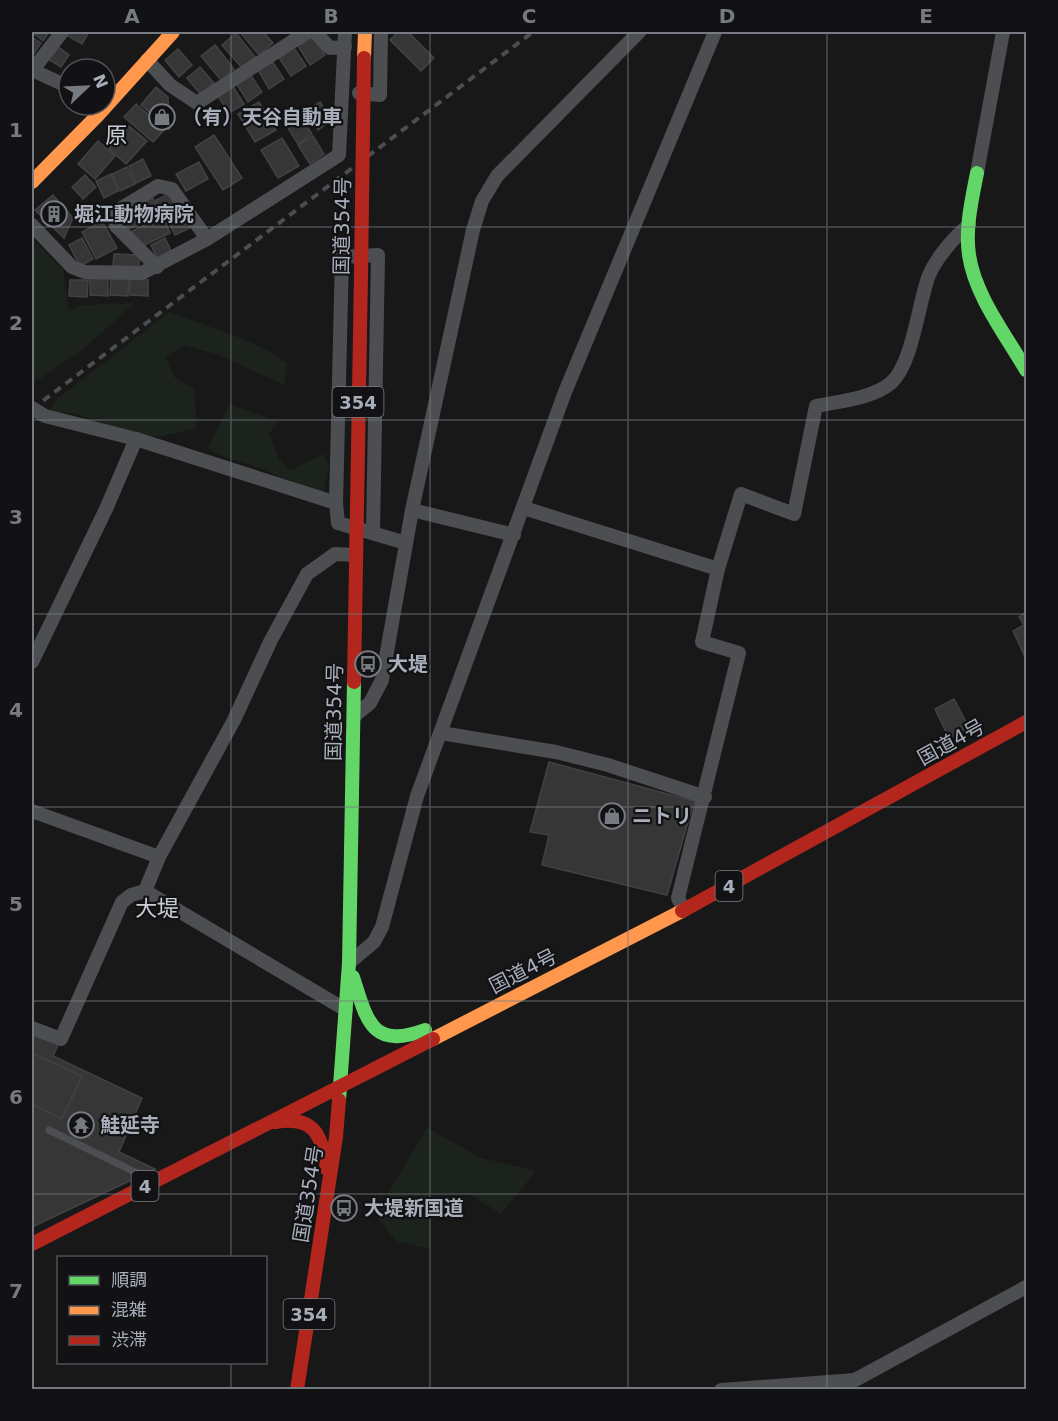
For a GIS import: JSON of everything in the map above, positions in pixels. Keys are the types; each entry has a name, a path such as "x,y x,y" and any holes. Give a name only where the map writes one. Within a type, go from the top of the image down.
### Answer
{"main road":[{"path":"117,87 173,32"},
{"name":"国道354号","path":"297,1389 329,1187 341,1084 349,963 365,32"},
{"path":"32,182 86,117"},
{"path":"977,173 969,225 969,257 973,270 1026,370"},
{"name":"国道4号","path":"32,1244 684,910 1026,722"},
{"path":"349,963 367,1017 377,1033 384,1037 403,1038 453,1016 480,1014"},
{"path":"258,1127 292,1119 310,1124 322,1142 329,1187"}],"street":[{"path":"57,82 32,71 62,32"},
{"path":"147,60 170,85 197,103 307,32"},
{"path":"315,32 330,48 345,47"},
{"path":"32,225 72,267 85,272 142,273 207,239 339,155 345,32"},
{"path":"343,91 380,95 381,32"},
{"path":"354,716 370,703 382,680 411,510 473,231 482,201 497,176 639,32"},
{"path":"349,963 374,942 382,927 417,796 565,392 715,32"},
{"path":"977,173 1003,32"},
{"path":"157,267 116,226 115,212 158,186 172,189 207,239"},
{"path":"684,910 678,898 739,653 702,642 718,569 741,494 794,514 816,406 854,399 878,391 892,382 903,366 930,273 952,241 969,225"},
{"path":"373,533 378,255 342,257 336,503 338,523 406,543"},
{"path":"32,408 45,416 136,439 336,503"},
{"path":"32,662 106,509 136,439"},
{"path":"524,508 718,569"},
{"path":"411,510 514,535"},
{"path":"145,891 159,857 234,720 271,640 307,574 335,554 356,555"},
{"path":"441,734 556,752 608,765 705,797"},
{"path":"32,811 159,857"},
{"path":"32,1028 61,1039 122,902 131,895 145,891 346,1010"},
{"path":"720,1389 764,1388 855,1380 865,1377 1026,1287"}],"lane":[{"path":"49,1130 154,1182"}],"shaded area":[{"path":"32,238 63,270 69,310 81,305 135,303 82,350 32,384"},
{"path":"169,312 265,349 287,363 284,385 219,355 184,345 166,358 174,377 194,388 197,428 158,437 112,428 74,413 50,412 55,401"},
{"path":"229,404 279,422 269,433 279,459 290,470 324,454 329,468 323,494 265,470 225,457 208,448"},
{"path":"427,1128 482,1158 536,1171 501,1214 471,1195 431,1193 430,1249 396,1241 375,1215"}],"building":[{"path":"32,32 49,32 43,41"},
{"path":"67,32 89,32 82,44 65,34"},
{"path":"240,32 263,32 273,43 259,55"},
{"path":"398,32 408,32 434,58 421,71 390,40"},
{"path":"236,33 255,57 242,68 222,45"},
{"path":"32,37 41,43 32,57"},
{"path":"313,37 325,55 310,65 298,46"},
{"path":"215,45 234,69 221,80 201,56"},
{"path":"57,46 69,55 57,57 57,65 48,59"},
{"path":"294,48 306,66 291,76 279,58"},
{"path":"178,49 192,65 179,77 165,60"},
{"path":"272,61 284,79 269,89 258,70"},
{"path":"200,67 214,83 201,95 187,78"},
{"path":"250,74 262,92 248,102 236,83"},
{"path":"232,85 244,104 229,113 217,95"},
{"name":"（有）天谷自動車","path":"156,87 168,97 169,129 141,105"},
{"path":"259,102 276,130 255,142 238,114"},
{"path":"320,102 332,120 318,130 306,111"},
{"path":"136,104 165,129 153,142 124,117"},
{"path":"300,116 312,134 298,144 286,125"},
{"path":"129,126 147,141 126,164 109,149"},
{"path":"214,135 242,178 223,190 195,147"},
{"path":"313,136 324,154 310,164 298,145"},
{"path":"282,138 299,166 278,178 261,150"},
{"path":"98,141 115,156 95,179 78,164"},
{"path":"143,159 151,176 136,183 129,166"},
{"path":"199,162 208,179 186,191 176,174"},
{"path":"127,167 135,184 120,191 112,174"},
{"path":"111,174 118,191 104,198 96,181"},
{"path":"85,175 96,187 83,199 72,187"},
{"path":"171,193 179,210 164,217 156,200"},
{"name":"堀江動物病院","path":"53,195 73,218 64,238 35,210"},
{"path":"153,198 161,214 146,221 138,205"},
{"path":"137,206 144,222 129,229 122,213"},
{"path":"182,212 190,228 175,235 167,219"},
{"path":"163,216 170,233 140,247 132,231"},
{"path":"102,221 117,248 96,259 82,232"},
{"path":"82,238 93,259 80,266 69,245"},
{"path":"165,238 173,255 159,262 151,245"},
{"path":"114,254 139,255 139,268 113,266"},
{"path":"90,279 108,279 108,296 90,295"},
{"path":"111,279 129,279 128,296 110,295"},
{"path":"130,279 148,280 148,296 130,295"},
{"path":"70,280 88,280 87,297 69,296"},
{"path":"1026,612 1026,659 1013,631 1024,625 1019,617"},
{"path":"954,699 969,728 949,738 935,709"},
{"name":"ニトリ","path":"549,762 694,801 667,895 542,865 549,835 530,832"},
{"name":"鮭延寺","path":"32,1032 59,1043 53,1056 142,1098 119,1152 155,1169 32,1227"},
{"path":"32,1053 82,1076 62,1119 32,1104"}],"railway":[{"path":"32,409 533,32"}],"traffic: fast":[{"path":"977,173 968,234 972,270 984,300 1026,370"},
{"path":"339,1100 349,963 354,682"},
{"path":"353,977 363,1007 374,1028 383,1034 393,1036 425,1030"}],"traffic: slow":[{"path":"32,182 98,115 173,32"},
{"path":"364,58 365,32"},
{"path":"433,1039 682,911"}],"traffic: jam":[{"path":"361,275 364,58"},
{"path":"354,682 361,275"},
{"path":"682,911 1026,722"},
{"path":"32,1244 433,1039"},
{"path":"297,1390 336,1137 339,1100"},
{"path":"275,1122 299,1122 314,1130 319,1137 327,1169"}],"place":[{"name":"（有）天谷自動車","path":"162,117"},
{"name":"堀江動物病院","path":"54,214"},
{"name":"大堤","path":"368,664"},
{"name":"ニトリ","path":"612,816"},
{"name":"鮭延寺","path":"81,1125"},
{"name":"大堤新国道","path":"344,1208"}],"district":[{"name":"原","path":"116,135"},
{"name":"大堤","path":"157,908"}]}
